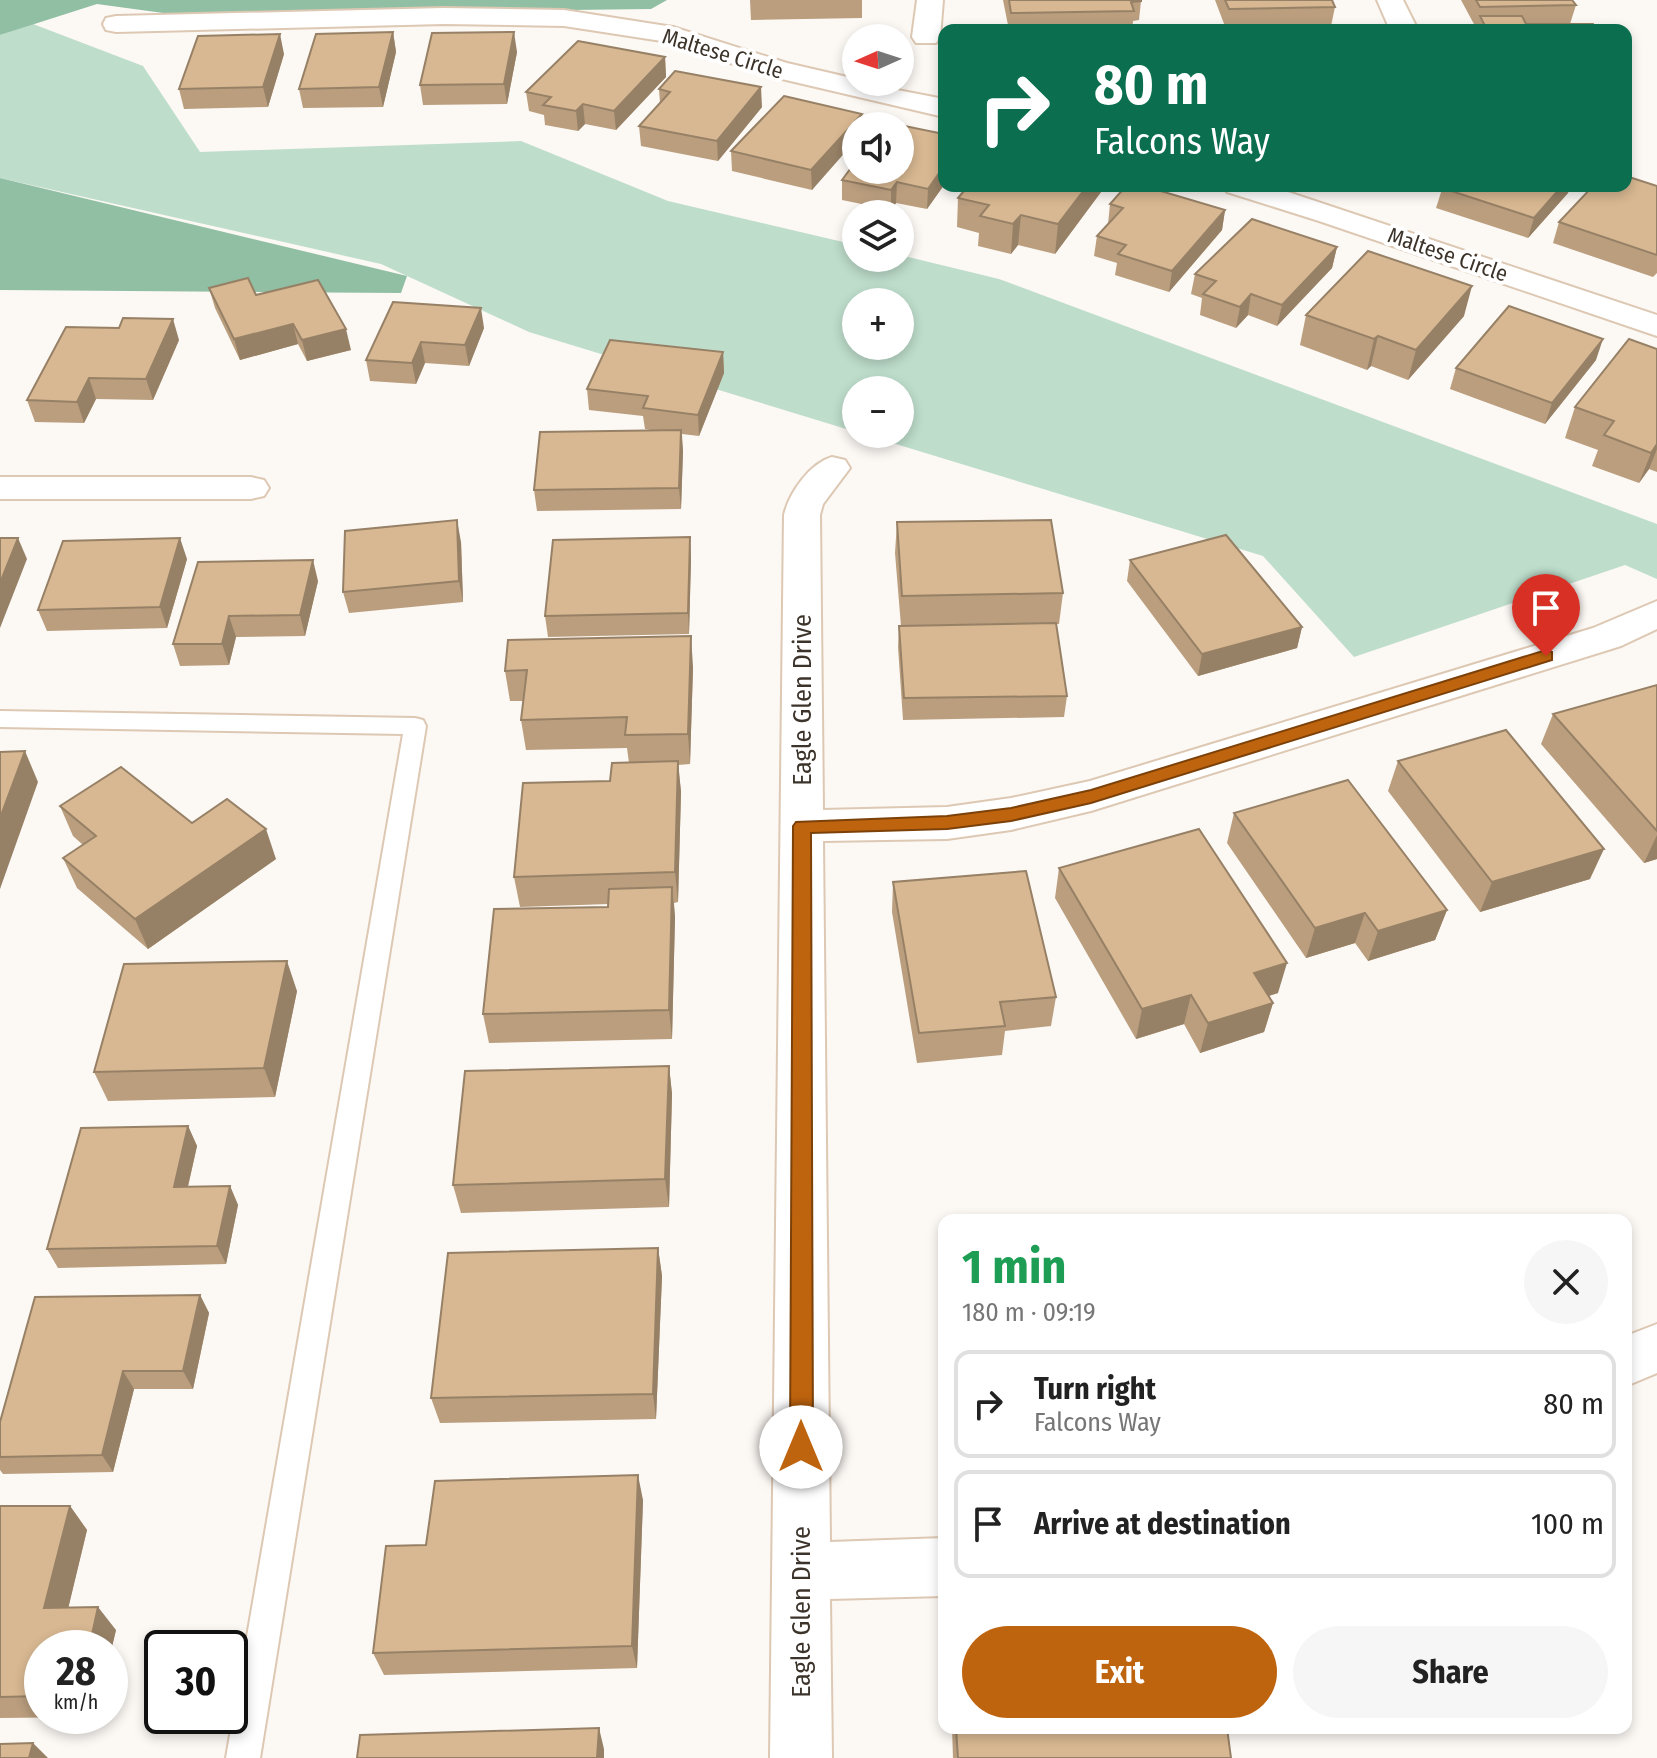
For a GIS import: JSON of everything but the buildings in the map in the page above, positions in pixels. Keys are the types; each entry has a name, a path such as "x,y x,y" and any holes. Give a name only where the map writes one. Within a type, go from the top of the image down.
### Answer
{"street":[{"path":"926,37 930,0"},
{"path":"1390,0 1401,24"},
{"name":"Maltese Circle","path":"116,24 444,16 564,18 673,35 779,70 938,107"},
{"name":"Maltese Circle","path":"1272,192 1339,204 1657,326"},
{"name":"Eagle Glen Drive","path":"801,1758 802,515 805,502 832,468"},
{"path":"0,488 251,488"},
{"path":"802,826 947,823 1011,814 1091,796 1607,637 1657,614"},
{"path":"1632,1358 1657,1348"},
{"path":"801,1571 938,1567"}],"lane":[{"path":"0,719 415,726 243,1758"}],"green space":[{"path":"0,0 667,0 651,9 178,15 97,4 0,35"},
{"path":"33,24 143,66 200,152 521,141 668,201 842,242 842,272 914,272 914,258 999,279 1657,524 1657,579 1625,565 1354,657 1263,556 909,448 914,448 914,376 842,376 842,428 529,332 381,264 0,178 0,35"},
{"path":"0,178 407,276 401,293 0,290"}],"route":[{"path":"801,1447 802,826 947,823 1011,814 1091,796 1546,656"}]}
